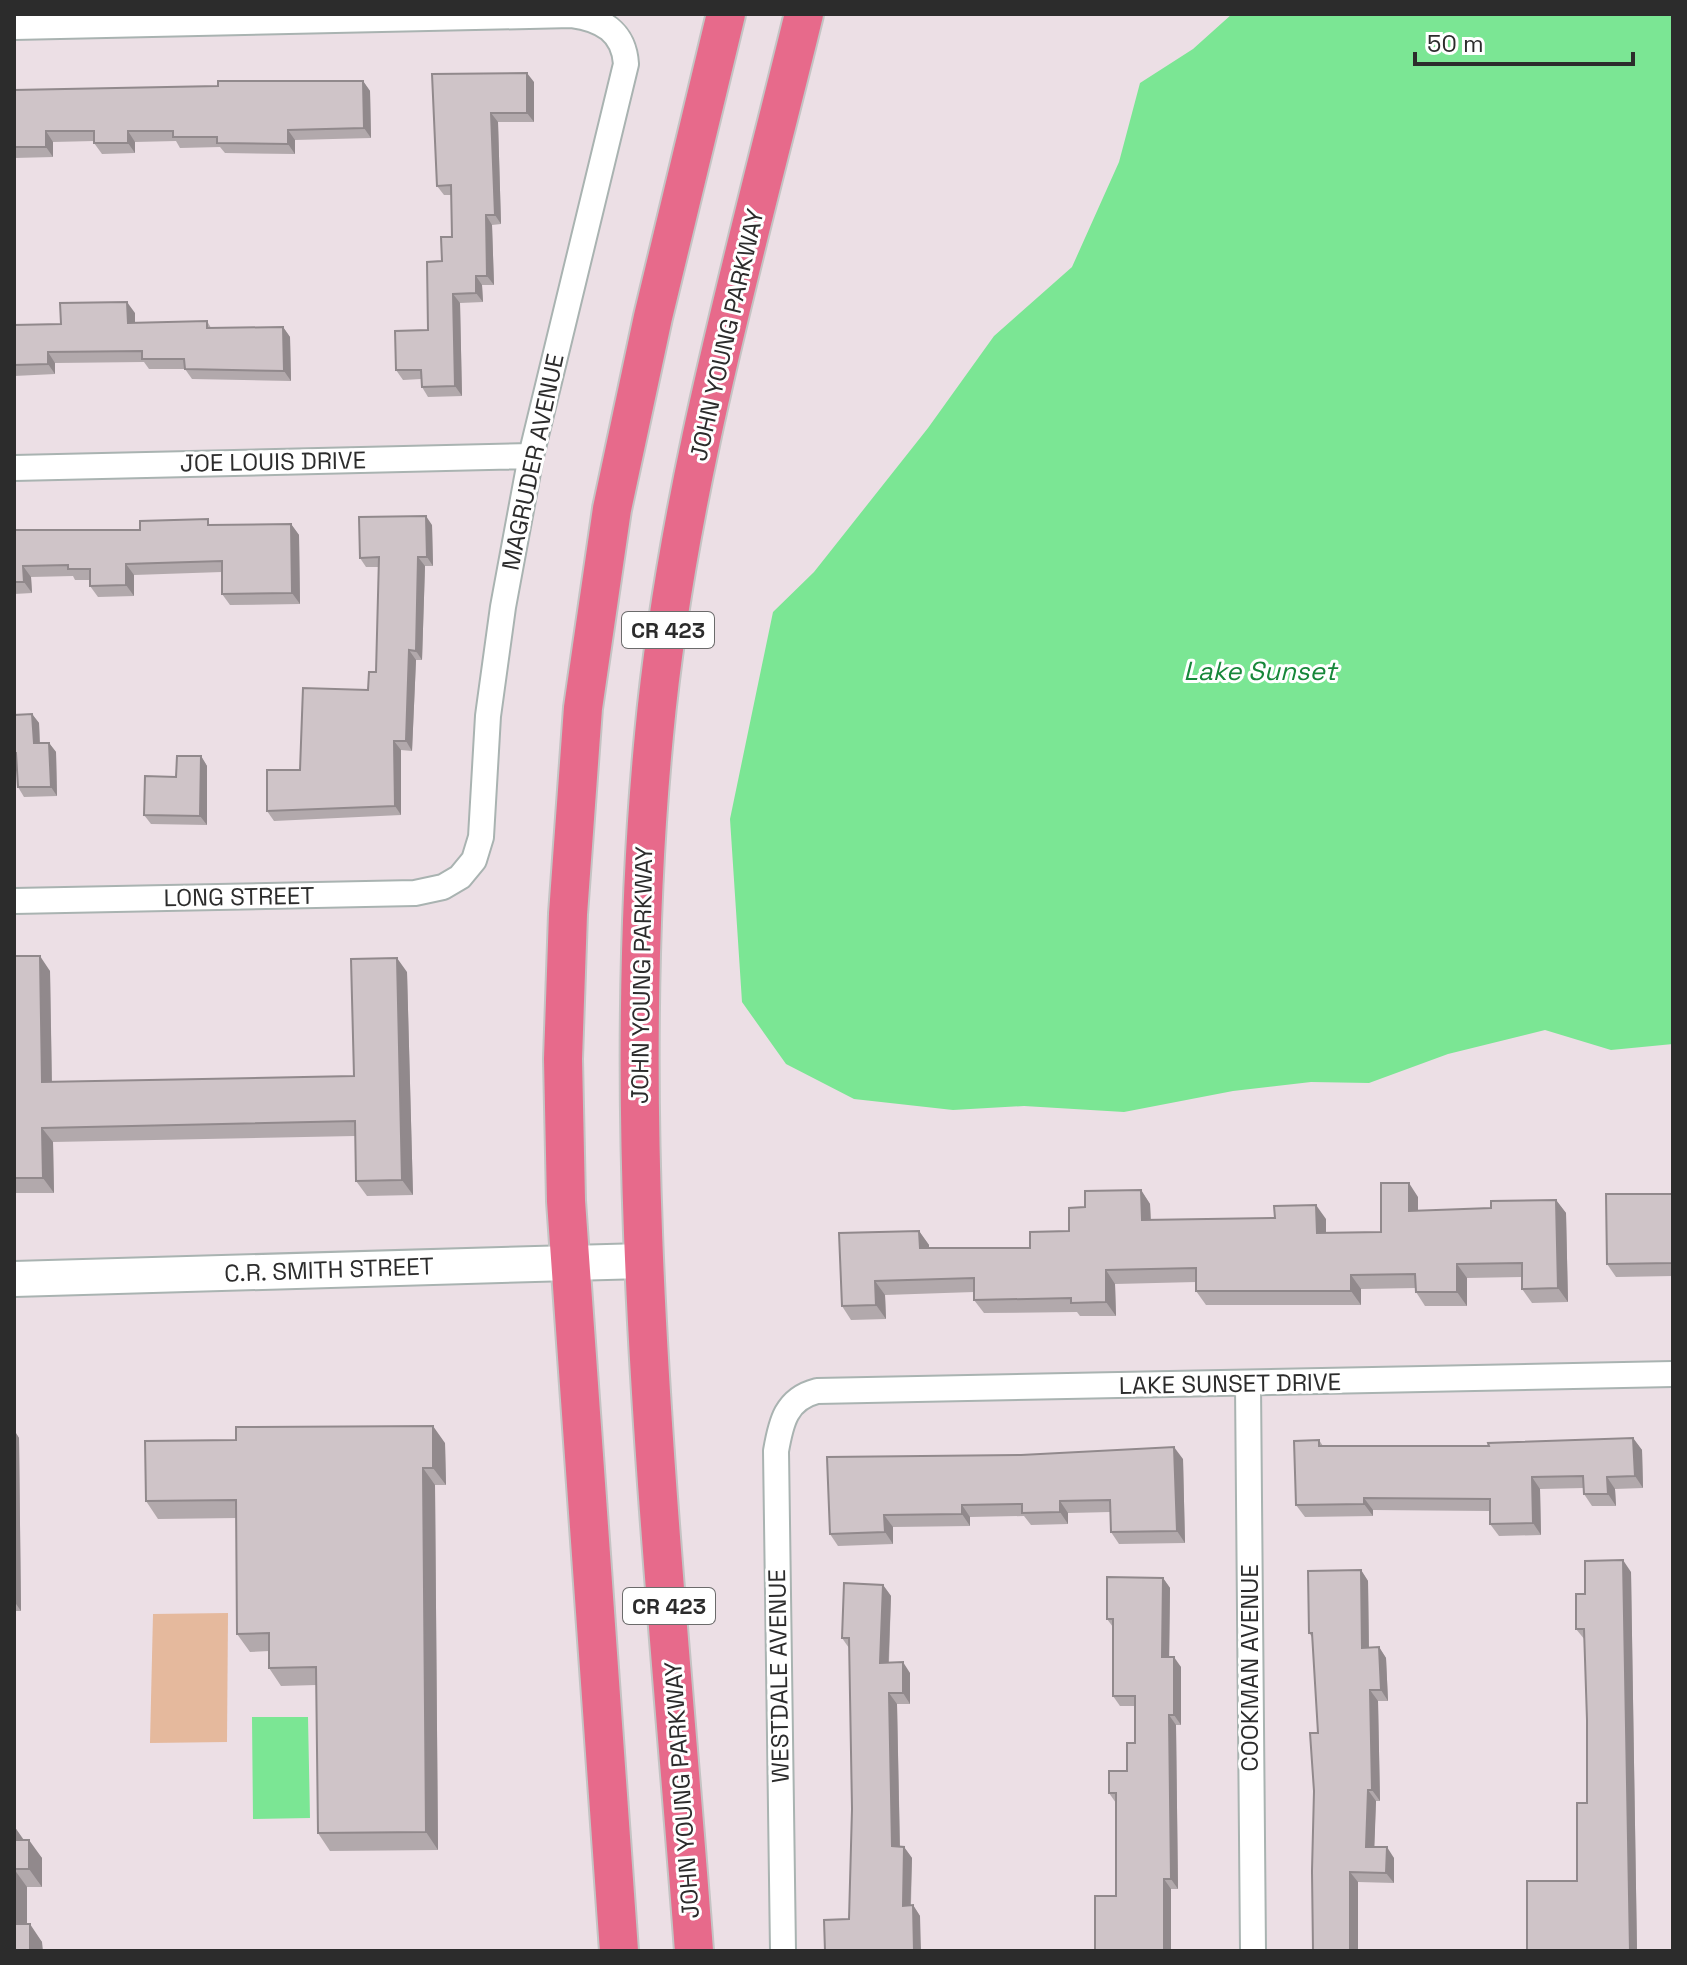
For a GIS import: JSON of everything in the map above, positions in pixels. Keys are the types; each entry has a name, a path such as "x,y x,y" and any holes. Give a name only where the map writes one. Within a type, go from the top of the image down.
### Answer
{"main road":[{"name":"CR 423","path":"619,1951 570,1263 563,1059 568,914 583,708 595,613 632,410 726,14"},
{"name":"JOHN YOUNG PARKWAY","path":"694,1951 643,1261 637,1048 640,929 654,730 685,525 703,432 804,14"}],"street":[{"name":"MAGRUDER AVENUE","path":"14,27 572,15 604,24 625,47 625,81 531,456 503,607 488,716 481,837 474,860 460,877"},
{"name":"JOE LOUIS DRIVE","path":"14,468 531,456"},
{"name":"LONG STREET","path":"14,901 415,893 443,887 460,877"},
{"name":"C.R. SMITH STREET","path":"14,1279 643,1261"},
{"name":"LAKE SUNSET DRIVE","path":"790,1403 817,1391 1248,1385 1673,1374"},
{"name":"COOKMAN AVENUE","path":"1248,1385 1253,1951"},
{"name":"WESTDALE AVENUE","path":"783,1951 776,1451 781,1425 790,1403"}],"shaded area":[{"path":"228,1613 227,1742 150,1743 153,1614"}],"water":[{"name":"Lake Sunset","path":"1232,14 1673,14 1673,1044 1611,1050 1545,1030 1448,1054 1369,1083 1311,1082 1233,1091 1124,1112 1024,1106 953,1110 854,1099 786,1064 742,1002 730,819 773,612 814,572 928,428 994,336 1072,267 1119,162 1140,83 1193,49"},
{"path":"252,1717 308,1717 310,1818 253,1819"}],"building":[{"path":"527,73 527,113 491,113 495,215 486,215 487,276 476,276 476,293 453,294 455,386 422,387 421,370 396,370 395,331 428,330 427,262 442,261 441,237 452,237 451,185 437,186 432,74"},
{"path":"218,81 363,81 364,128 288,130 288,144 217,143 217,137 173,137 173,131 128,131 128,143 94,143 94,131 46,131 46,147 14,147 14,90 218,86"},
{"path":"127,302 128,323 207,321 207,328 283,327 284,371 185,369 184,359 142,359 142,351 48,352 48,364 14,365 14,325 61,324 60,303"},
{"path":"426,516 427,557 418,557 416,651 409,650 406,741 394,741 395,806 267,811 267,770 300,770 303,688 368,690 369,672 376,672 379,557 360,558 359,517"},
{"path":"208,519 208,525 291,524 292,593 222,594 222,561 126,564 126,585 90,586 90,569 68,569 68,565 23,566 24,582 14,582 14,530 140,530 140,521"},
{"path":"32,714 34,743 49,743 51,787 18,787 14,715"},
{"path":"177,756 201,756 200,816 144,815 145,776 176,777"},
{"path":"14,956 40,956 42,1082 354,1076 351,959 397,958 402,1180 356,1181 355,1121 42,1128 43,1178 14,1178"},
{"path":"1381,1183 1409,1183 1409,1211 1491,1208 1491,1201 1556,1200 1558,1288 1522,1289 1522,1263 1457,1264 1457,1292 1416,1292 1415,1274 1351,1275 1351,1291 1196,1291 1196,1268 1106,1270 1106,1302 1071,1303 1071,1298 974,1300 974,1278 875,1281 876,1305 842,1306 839,1233 919,1231 920,1248 1030,1248 1030,1232 1069,1231 1069,1208 1085,1207 1085,1191 1141,1190 1142,1220 1275,1218 1274,1206 1316,1205 1317,1233 1381,1232"},
{"path":"1606,1194 1673,1194 1673,1263 1607,1264"},
{"path":"433,1426 433,1468 423,1468 426,1832 318,1833 316,1667 269,1668 269,1633 237,1634 236,1500 146,1501 145,1441 236,1440 236,1427"},
{"path":"1633,1438 1635,1476 1607,1477 1608,1494 1584,1494 1583,1476 1532,1477 1533,1523 1490,1524 1490,1499 1364,1498 1364,1504 1296,1505 1294,1441 1319,1440 1319,1446 1489,1446 1488,1443"},
{"path":"1174,1447 1177,1531 1111,1532 1110,1500 1060,1501 1060,1512 1022,1513 1022,1504 962,1505 962,1514 884,1515 885,1532 830,1534 827,1457 1021,1455"},
{"path":"1623,1560 1630,1951 1527,1950 1527,1881 1577,1881 1577,1803 1587,1803 1587,1720 1584,1629 1576,1629 1576,1594 1585,1594 1585,1561"},
{"path":"1361,1570 1362,1648 1379,1647 1381,1690 1370,1690 1372,1790 1368,1790 1366,1847 1387,1847 1386,1873 1350,1872 1350,1951 1313,1951 1314,1791 1310,1733 1318,1733 1312,1633 1309,1633 1308,1571"},
{"path":"1107,1577 1163,1578 1162,1657 1174,1657 1174,1715 1169,1715 1171,1879 1164,1879 1164,1951 1095,1951 1095,1896 1116,1896 1116,1793 1109,1793 1109,1771 1127,1771 1127,1743 1135,1743 1135,1696 1113,1696 1113,1619 1107,1619"},
{"path":"844,1583 883,1585 880,1663 903,1662 903,1693 889,1693 892,1846 904,1847 903,1906 913,1905 914,1951 825,1951 824,1920 849,1919 852,1809 849,1638 842,1638"},
{"path":"14,1840 29,1840 29,1869 14,1869"},
{"path":"14,1918 15,1924 30,1924 30,1951 14,1951"}]}
